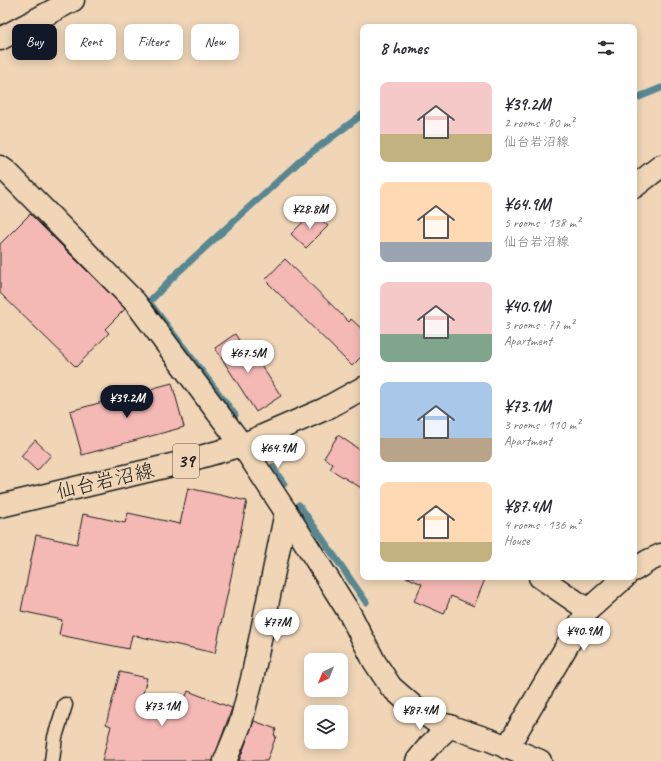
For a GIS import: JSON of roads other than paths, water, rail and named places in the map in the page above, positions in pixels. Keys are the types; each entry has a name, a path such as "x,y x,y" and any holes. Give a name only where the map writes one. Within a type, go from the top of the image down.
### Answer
{"street":[{"path":"0,39 73,0"},
{"path":"637,185 661,166"},
{"path":"0,167 8,172 135,302 242,445 350,614 374,661 391,687 414,707 436,722 490,740 540,761"},
{"name":"仙台岩沼線","path":"0,506 176,464 242,445 325,410 360,390"},
{"path":"225,761 241,722 252,679 286,512"},
{"path":"637,568 661,555"},
{"path":"544,580 588,610"},
{"path":"507,748 588,610 622,580"},
{"path":"417,761 429,746 450,726"}],"lane":[{"path":"52,761 55,737 65,705"}],"waterway":[{"path":"637,98 661,88"},
{"path":"235,415 149,302 176,274 301,160 360,116"},
{"path":"272,467 284,484"},
{"path":"299,505 366,602"}]}
